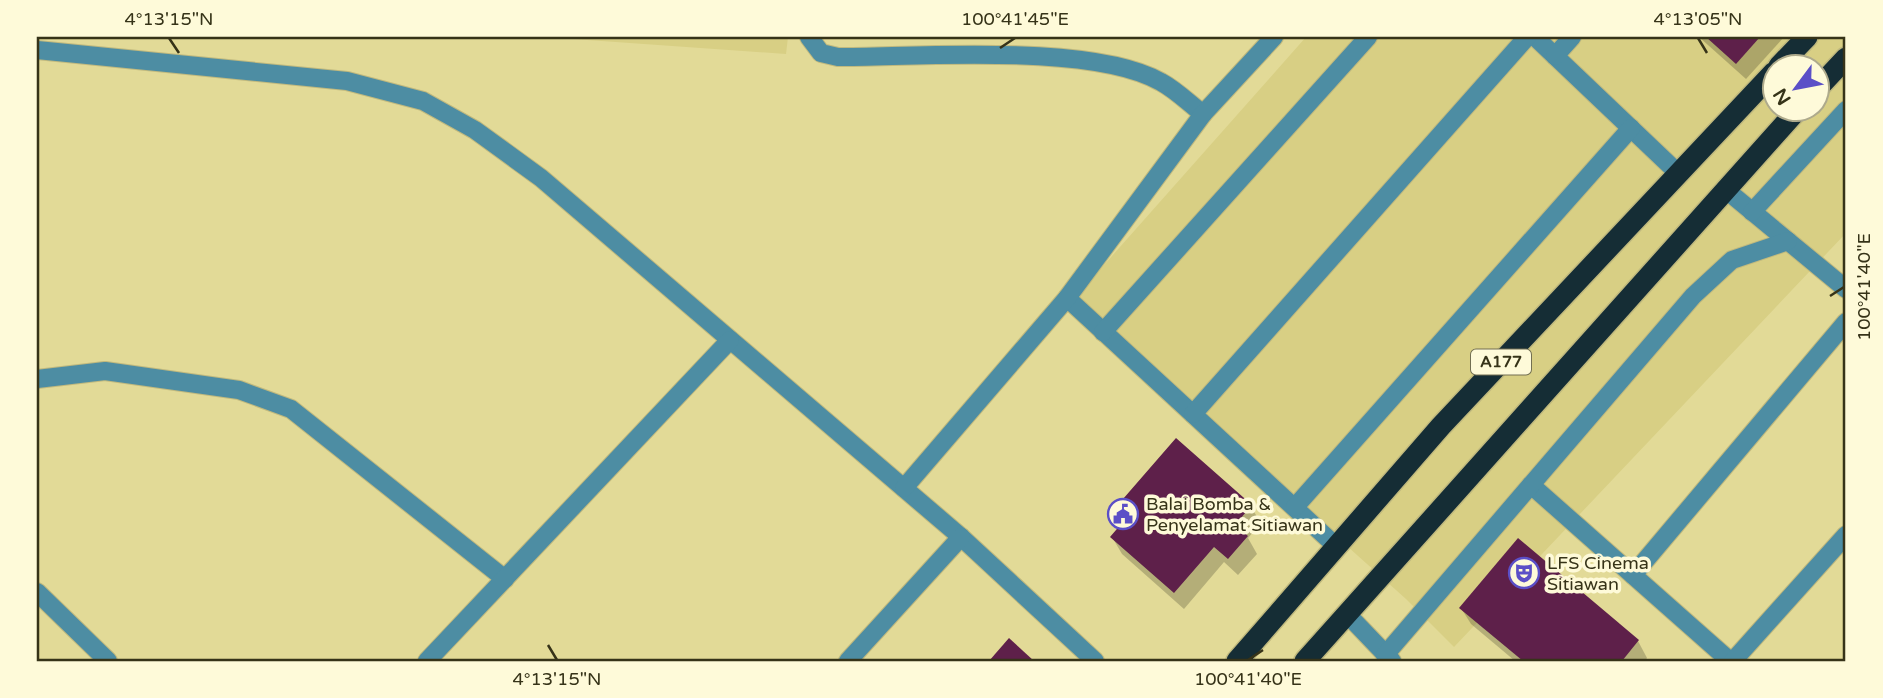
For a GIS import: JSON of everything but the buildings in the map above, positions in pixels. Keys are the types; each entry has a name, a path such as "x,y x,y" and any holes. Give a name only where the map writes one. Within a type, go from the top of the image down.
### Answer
{"highway":[{"path":"1793,52 1807,37"},
{"path":"1830,75 1846,58"},
{"name":"A177","path":"1237,661 1441,426 1760,87"},
{"name":"A177","path":"1305,661 1786,122"}],"street":[{"path":"809,37 821,53 838,57 1038,56 1120,66 1161,82 1203,114"},
{"path":"904,488 1067,298 1203,114 1274,37"},
{"path":"1103,332 1368,37"},
{"path":"1193,414 1527,37"},
{"path":"1535,37 1679,174"},
{"path":"1555,56 1572,37"},
{"path":"37,50 347,81 423,101 475,130 541,178 904,488 1095,661"},
{"path":"1752,212 1846,110"},
{"path":"1295,507 1631,128"},
{"path":"1725,189 1846,289"},
{"path":"1347,614 1388,658 1531,485 1693,296 1732,260 1788,241"},
{"path":"1067,298 1337,547"},
{"path":"1633,575 1846,322"},
{"path":"427,661 730,340"},
{"path":"37,379 105,371 239,390 291,410 505,579"},
{"path":"1531,485 1731,661 1846,536"},
{"path":"848,661 961,537"},
{"path":"37,592 107,661"}],"shaded area":[{"path":"545,37 788,37 786,54"},
{"path":"1306,37 1846,37 1846,233 1454,647 1406,599 1073,300"}],"place":[{"name":"Balai Bomba & Penyelamat Sitiawan","path":"1123,514"},
{"name":"LFS Cinema Sitiawan","path":"1524,573"}]}
